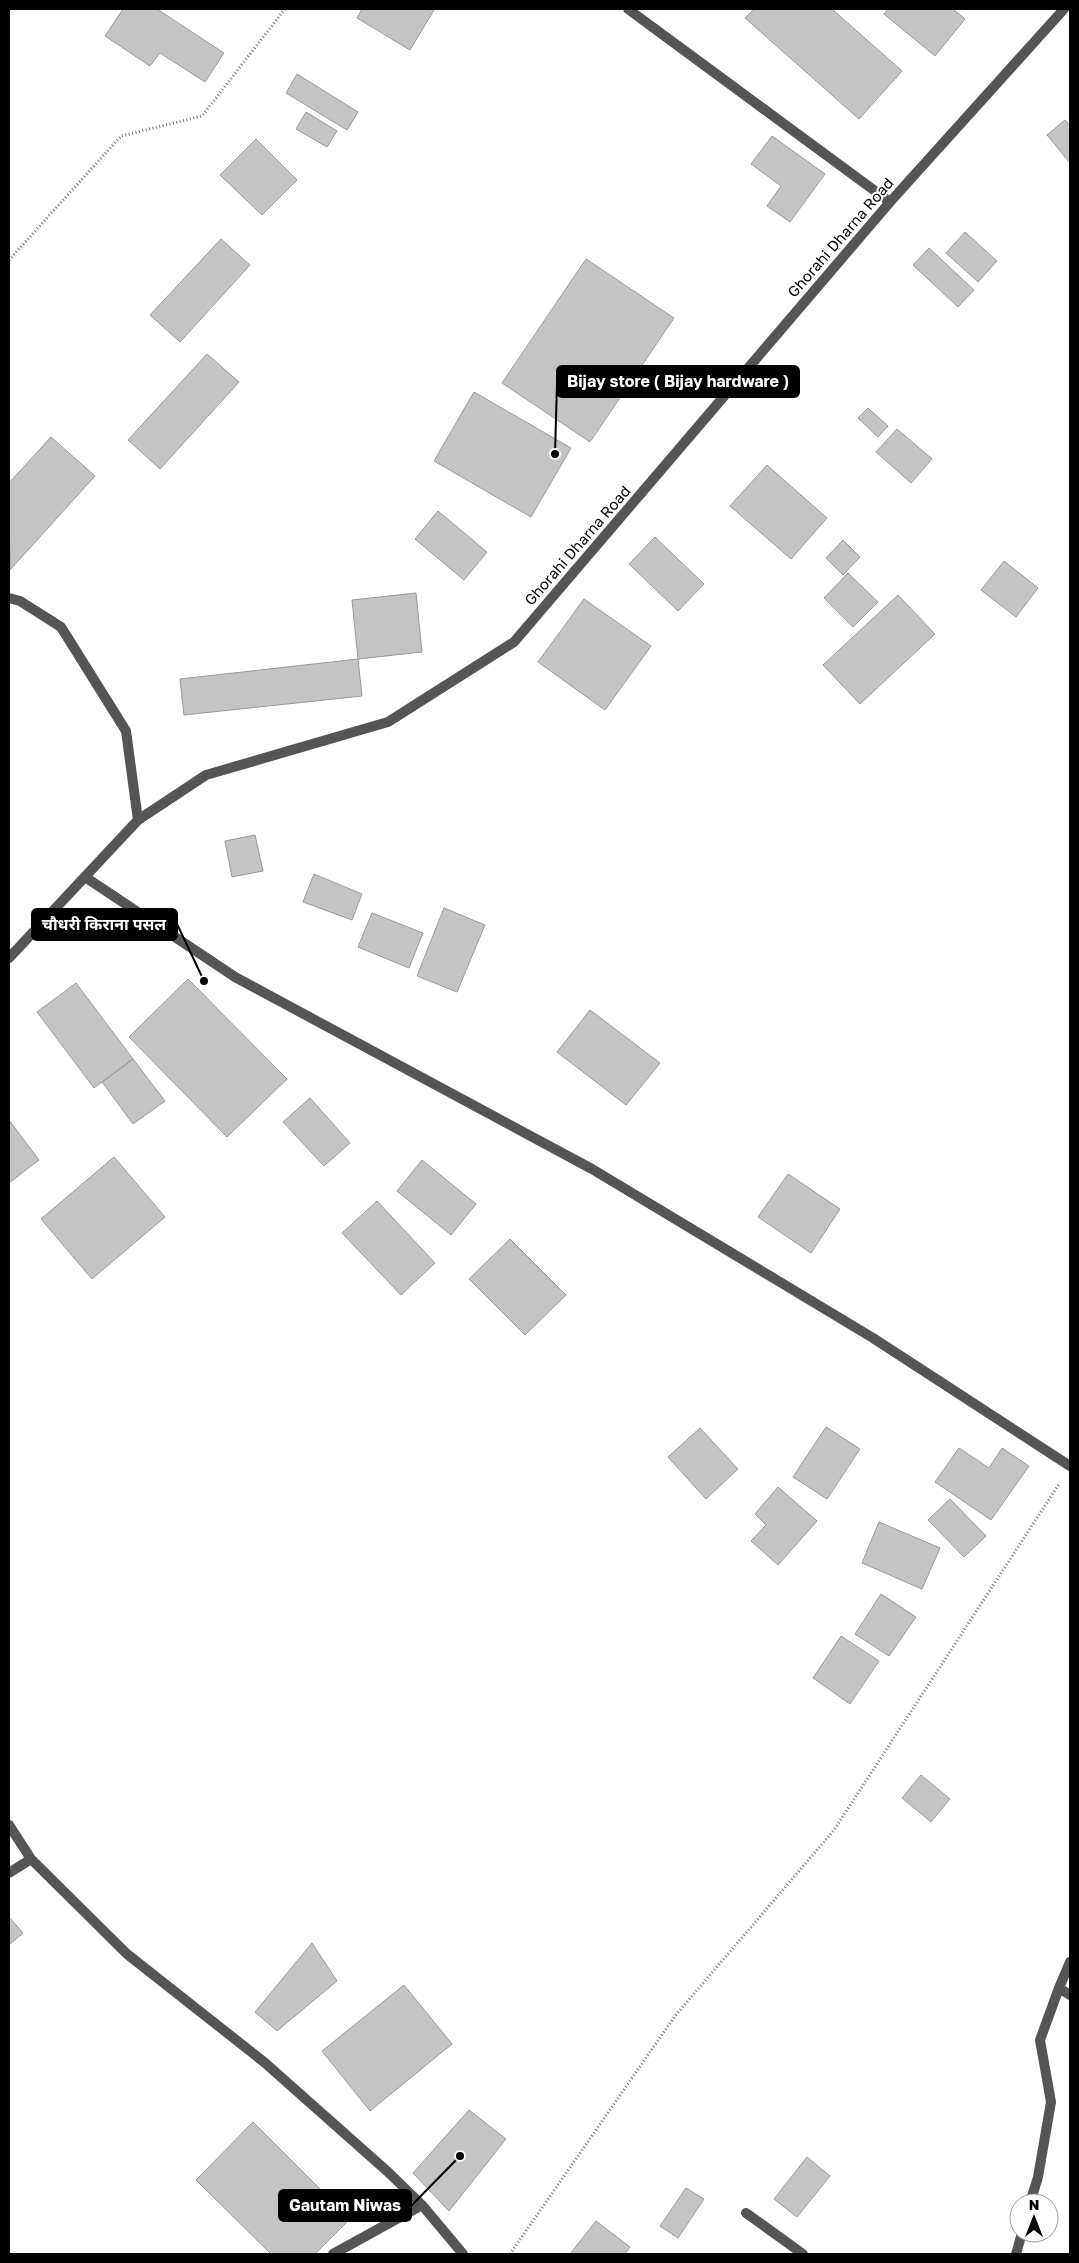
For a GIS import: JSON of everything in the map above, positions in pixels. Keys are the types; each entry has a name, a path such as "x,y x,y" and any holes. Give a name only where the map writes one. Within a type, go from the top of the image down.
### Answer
{"street":[{"path":"628,9 890,202"},
{"name":"Ghorahi Dharna Road","path":"9,958 138,820 206,774 388,722 514,642 890,202 1064,9"},
{"path":"9,598 20,601 61,626 126,731 138,820"},
{"path":"85,877 236,977 592,1169 873,1338 1070,1466"},
{"path":"9,1825 31,1859 127,1954 264,2062 388,2172 422,2205 463,2254"},
{"path":"9,1873 31,1859"},
{"path":"1033,2193 1038,2177 1050,2102 1040,2040 1070,1962"},
{"path":"1059,1988 1070,1995"},
{"path":"333,2254 422,2205"},
{"path":"746,2213 803,2254"}],"path":[{"path":"9,260 121,136 202,116 285,9"},
{"path":"510,2254 675,2016 834,1830 1060,1483"}],"building":[{"path":"123,9 157,9 224,53 205,82 160,53 150,66 105,36"},
{"path":"362,9 434,10 410,50 357,18"},
{"path":"754,9 832,9 902,71 859,119 745,18"},
{"path":"888,9 953,9 965,19 935,56 884,14"},
{"path":"297,74 358,112 347,130 286,93"},
{"path":"306,112 337,131 327,147 296,129"},
{"path":"1065,120 1070,126 1070,163 1047,135"},
{"path":"772,136 825,174 790,222 767,206 781,186 751,164"},
{"path":"256,139 297,180 262,215 220,175"},
{"path":"965,232 997,261 978,282 946,253"},
{"path":"221,239 250,265 180,342 150,315"},
{"path":"929,248 974,290 958,307 913,265"},
{"path":"586,259 674,318 590,442 502,383"},
{"path":"207,354 239,382 160,469 128,440"},
{"path":"474,392 571,448 531,517 434,461"},
{"path":"868,408 888,426 878,437 858,418"},
{"path":"897,429 932,459 911,483 876,452"},
{"path":"51,437 95,476 10,570 9,483"},
{"path":"767,465 827,518 791,559 730,506"},
{"path":"438,511 487,552 464,580 415,539"},
{"path":"655,537 704,584 678,611 629,564"},
{"path":"843,540 860,557 843,575 826,558"},
{"path":"1004,561 1038,588 1016,617 981,590"},
{"path":"848,573 878,602 853,627 824,598"},
{"path":"416,593 422,652 358,659 352,600"},
{"path":"898,595 935,634 860,704 823,665"},
{"path":"584,599 651,646 605,710 538,662"},
{"path":"358,659 362,696 184,715 180,679"},
{"path":"255,835 263,871 232,877 225,841"},
{"path":"314,874 362,894 352,920 303,902"},
{"path":"444,908 485,925 457,992 417,976"},
{"path":"372,913 423,933 409,968 358,947"},
{"path":"188,979 287,1079 227,1137 129,1037"},
{"path":"76,983 133,1059 94,1088 37,1012"},
{"path":"590,1010 660,1063 626,1105 557,1052"},
{"path":"133,1059 165,1101 133,1124 102,1082"},
{"path":"310,1098 350,1143 324,1166 283,1122"},
{"path":"9,1120 39,1160 9,1183"},
{"path":"114,1157 165,1217 92,1279 41,1219"},
{"path":"422,1160 476,1204 451,1235 397,1191"},
{"path":"788,1174 840,1209 811,1253 758,1217"},
{"path":"377,1201 435,1263 401,1295 342,1233"},
{"path":"510,1239 566,1295 525,1335 469,1279"},
{"path":"826,1427 860,1449 827,1499 793,1477"},
{"path":"700,1428 738,1469 706,1499 668,1457"},
{"path":"959,1448 989,1468 1002,1448 1029,1466 991,1520 935,1482"},
{"path":"778,1487 817,1521 778,1565 751,1541 766,1525 755,1514"},
{"path":"950,1499 986,1536 964,1557 928,1520"},
{"path":"879,1522 940,1548 922,1589 862,1563"},
{"path":"881,1594 916,1617 889,1656 855,1634"},
{"path":"841,1636 879,1661 850,1704 813,1678"},
{"path":"921,1775 950,1799 931,1822 902,1798"},
{"path":"9,1917 23,1933 9,1945"},
{"path":"312,1943 337,1981 277,2031 255,2012"},
{"path":"404,1985 452,2044 370,2111 322,2051"},
{"path":"469,2110 506,2139 449,2211 413,2173"},
{"path":"253,2122 350,2219 315,2254 271,2254 196,2180"},
{"path":"807,2157 830,2176 797,2217 774,2199"},
{"path":"686,2188 704,2199 678,2238 660,2226"},
{"path":"596,2221 630,2247 625,2254 570,2254"}],"place":[{"name":"Bijay store ( Bijay hardware )","path":"555,454"},
{"name":"चौधरी किराना पसल","path":"204,981"},
{"name":"Gautam Niwas","path":"460,2156"}]}
